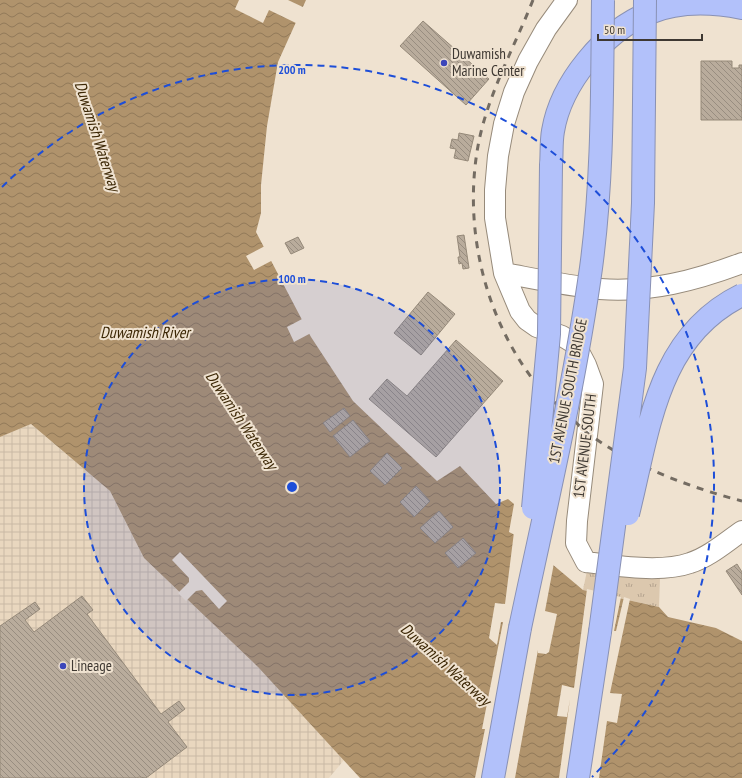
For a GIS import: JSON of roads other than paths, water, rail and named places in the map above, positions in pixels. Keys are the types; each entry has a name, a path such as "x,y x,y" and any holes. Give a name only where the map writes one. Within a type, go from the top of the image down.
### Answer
{"highway":[{"name":"1ST AVENUE SOUTH BRIDGE","path":"493,778 520,628 572,383 591,268 599,187 603,0"},
{"path":"578,778 600,632 635,368 643,203 645,0"},
{"path":"520,628 550,334 553,131 559,109 572,81 585,64 607,40 626,25 649,13 673,6 697,3 736,4"},
{"path":"600,632 661,383 674,358 700,325 718,310 742,295"}],"street":[{"name":"1ST AVENUE SOUTH","path":"567,0 546,29 528,61 514,92 504,124 498,156 495,190 498,246 504,273 520,311 527,320 537,326 562,336 575,344 586,365 593,384 577,521 576,542 586,562 624,567 672,567 690,563 706,556 742,531"},
{"path":"504,273 600,289 628,290 666,286 696,279 741,264"}],"water":[{"name":"Duwamish River","path":"0,0 306,0 278,62 267,126 261,185 261,213 256,232 311,337 353,401 437,481 460,466 496,504 508,499 514,504 509,532 521,538 583,590 659,607 668,617 716,628 742,641 742,778 360,778 258,667 144,558 110,491 31,424 0,437"}],"railway":[{"path":"533,0 494,90 482,127 474,177 476,241 482,272 492,303 504,332 520,360 538,386 586,432 609,448 645,467 684,483 742,501"}],"place":[{"name":"Duwamish Marine Center","path":"444,63"},
{"name":"Lineage","path":"63,666"}],"water label":[{"name":"Duwamish Waterway","path":"98,136"},
{"name":"Duwamish Waterway","path":"242,420"},
{"name":"Duwamish Waterway","path":"446,664"}]}
